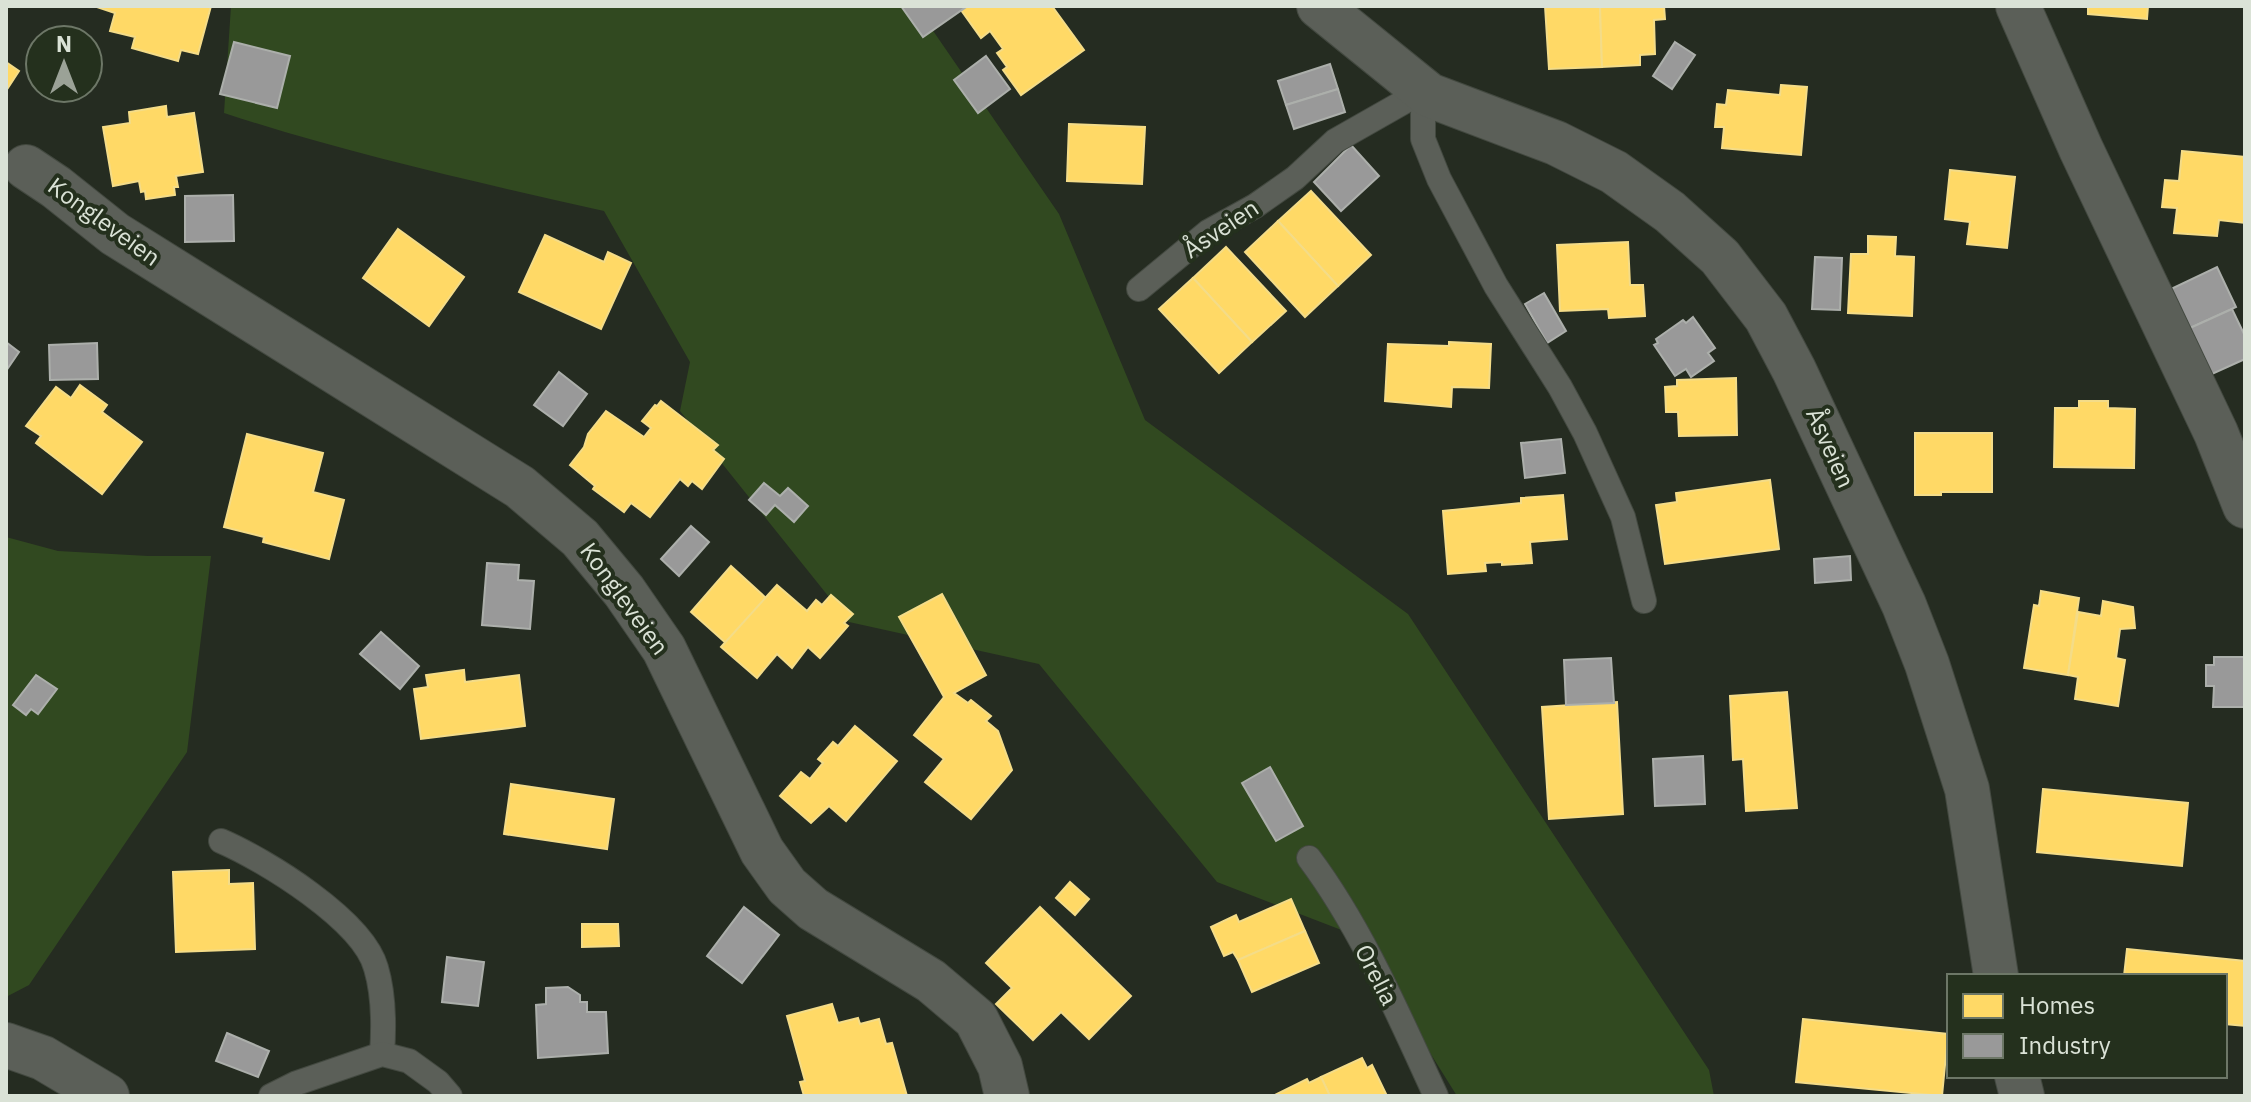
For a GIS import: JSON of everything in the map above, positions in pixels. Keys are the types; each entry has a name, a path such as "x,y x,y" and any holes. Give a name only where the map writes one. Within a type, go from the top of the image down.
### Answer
{"street":[{"name":"Åsveien","path":"1319,6 1426,93 1556,143 1614,172 1670,212 1720,257 1766,317 1904,605 1927,664 1967,789 1996,974"},
{"path":"2018,6 2081,149 2216,433 2245,506"},
{"name":"Kongleveien","path":"26,167 115,234 520,487 580,538 624,591 664,649 762,851 787,886 813,909 931,981 976,1019 1000,1066 1007,1096"},
{"path":"6,1045 43,1058 107,1096"}],"lane":[{"name":"Åsveien","path":"1139,289 1208,232 1255,206 1295,178 1335,141 1426,93"},
{"path":"1426,93 1423,139 1439,179 1496,286 1560,387 1585,433 1623,517 1644,601"},
{"path":"221,841 247,852 302,887 356,934 376,966 382,1005 382,1054"},
{"name":"Orelia","path":"1309,858 1326,881 1366,952 1436,1096"},
{"path":"271,1096 382,1054 409,1061 438,1082 450,1096"}],"green space":[{"path":"231,6 916,6 1059,214 1145,420 1408,614 1709,1070 1714,1096 1457,1096 1357,936 1217,882 1039,664 849,622 680,411 690,362 604,211 365,154 224,113"},
{"path":"6,537 58,551 211,556 187,752 29,985 6,997"}],"building: Homes":[{"path":"94,6 211,6 198,54 181,50 178,61 132,48 135,37 110,31 115,13"},
{"path":"967,6 1052,6 1084,50 1021,95 1003,70 1007,67 997,53 1003,49 990,31 981,38 961,10"},
{"path":"1545,6 1600,6 1602,67 1549,69"},
{"path":"1600,6 1664,6 1665,19 1654,20 1655,54 1640,55 1640,65 1602,67"},
{"path":"2088,6 2148,6 2147,19 2088,14"},
{"path":"6,62 19,71 6,91"},
{"path":"1781,85 1807,87 1801,155 1722,148 1724,127 1715,127 1717,104 1726,105 1728,90 1780,95"},
{"path":"166,106 167,117 194,113 203,172 176,176 178,187 174,187 175,195 146,199 139,181 113,186 103,127 130,123 129,112"},
{"path":"1069,124 1145,127 1142,184 1067,181"},
{"path":"2182,151 2245,157 2245,223 2219,220 2217,236 2174,233 2177,208 2162,207 2165,180 2179,181"},
{"path":"1950,170 2015,177 2007,248 1967,244 1970,222 1945,219"},
{"path":"1311,191 1371,255 1338,286 1278,221"},
{"path":"1278,221 1338,286 1305,317 1245,252"},
{"path":"398,229 464,277 429,326 363,278"},
{"path":"545,235 604,262 608,252 631,263 601,329 519,292"},
{"path":"1868,236 1896,237 1895,256 1914,257 1912,316 1848,313 1851,254 1868,254"},
{"path":"1628,242 1630,285 1643,285 1645,316 1609,318 1608,309 1560,311 1557,245"},
{"path":"1226,247 1286,311 1252,342 1193,278"},
{"path":"1193,278 1252,342 1219,373 1159,309"},
{"path":"1449,342 1491,344 1489,388 1452,387 1451,407 1385,401 1388,344 1449,346"},
{"path":"1736,378 1737,435 1679,436 1678,412 1666,412 1665,387 1677,386 1677,380"},
{"path":"80,385 107,405 102,412 142,442 102,494 36,443 41,436 26,426 56,387 71,398"},
{"path":"661,401 718,445 713,450 724,459 702,489 692,481 688,486 680,479 650,517 631,503 624,512 593,489 595,486 570,465 606,411 644,437 651,428 642,421"},
{"path":"2079,401 2108,401 2108,408 2135,409 2134,468 2054,467 2055,408 2079,408"},
{"path":"1915,433 1992,433 1992,492 1915,495"},
{"path":"247,434 323,453 313,492 344,500 329,559 263,542 264,537 224,527"},
{"path":"1770,480 1779,549 1665,564 1656,505 1677,502 1676,493"},
{"path":"1563,495 1567,539 1530,542 1532,563 1485,563 1486,571 1448,574 1443,511 1521,503 1521,498"},
{"path":"731,566 766,598 727,644 691,612"},
{"path":"777,585 807,611 816,600 822,605 831,595 853,614 844,623 848,626 820,658 808,647 792,668 777,654 757,678 721,647"},
{"path":"2041,591 2079,598 2068,675 2024,668 2034,605 2039,606"},
{"path":"942,594 986,675 954,693 968,703 971,700 991,716 986,721 998,731 1012,770 971,819 925,782 944,759 914,735 944,697 899,617"},
{"path":"2103,601 2133,607 2135,628 2120,629 2116,658 2125,660 2118,706 2075,699 2078,677 2068,675 2078,612 2101,616"},
{"path":"464,670 465,682 519,675 525,726 421,739 414,689 428,687 426,675"},
{"path":"1787,692 1797,808 1746,811 1743,759 1733,760 1730,696"},
{"path":"1617,702 1623,814 1549,819 1542,707"},
{"path":"855,726 897,761 846,821 829,806 811,823 780,796 801,772 810,779 823,763 818,759 833,742 838,746"},
{"path":"511,784 614,799 607,849 504,834"},
{"path":"2043,789 2188,803 2182,866 2037,852"},
{"path":"229,870 229,884 253,883 255,949 176,952 173,872"},
{"path":"1070,882 1089,899 1075,915 1056,898"},
{"path":"1291,899 1305,931 1238,960 1233,952 1224,956 1211,927 1236,915 1239,922"},
{"path":"1040,907 1131,996 1089,1039 1061,1012 1033,1040 996,1004 1012,988 986,963"},
{"path":"582,924 618,924 619,946 582,947"},
{"path":"1305,931 1319,963 1252,992 1238,960"},
{"path":"2127,949 2245,961 2245,1026 2227,1024 2227,974 2124,974"},
{"path":"832,1004 838,1023 858,1018 860,1024 879,1019 886,1044 892,1043 907,1096 804,1096 800,1082 805,1081 787,1016"},
{"path":"1803,1019 1947,1034 1942,1096 1796,1082"},
{"path":"1362,1058 1367,1068 1372,1065 1387,1096 1330,1096 1321,1077"},
{"path":"1321,1077 1330,1096 1273,1096 1307,1079 1309,1083"}],"building: Industry":[{"path":"901,6 965,6 966,7 923,37"},
{"path":"234,42 290,56 277,108 220,94"},
{"path":"1675,42 1695,55 1672,89 1653,76"},
{"path":"986,56 1010,89 978,113 954,80"},
{"path":"1330,64 1338,89 1286,105 1278,81"},
{"path":"1338,89 1345,112 1294,129 1286,105"},
{"path":"1351,145 1379,176 1341,211 1314,182"},
{"path":"233,195 234,241 185,242 185,196"},
{"path":"1815,257 1842,258 1840,310 1812,309"},
{"path":"2217,267 2236,307 2190,328 2171,289"},
{"path":"1544,293 1566,331 1547,343 1525,304"},
{"path":"2232,309 2245,336 2245,359 2212,374 2190,328"},
{"path":"1693,317 1715,348 1708,353 1714,361 1691,377 1686,369 1675,376 1654,345 1658,343 1656,339 1683,320 1686,323"},
{"path":"6,342 19,352 6,371"},
{"path":"97,343 98,379 50,380 49,345"},
{"path":"559,372 587,394 563,426 534,405"},
{"path":"1561,439 1565,473 1525,478 1521,443"},
{"path":"764,483 780,496 788,488 808,506 794,522 775,505 766,515 749,500"},
{"path":"691,526 709,542 679,576 661,559"},
{"path":"1850,556 1851,580 1815,583 1814,559"},
{"path":"487,563 519,565 518,580 534,581 530,629 482,625"},
{"path":"381,632 419,666 400,689 360,654"},
{"path":"2214,657 2245,657 2245,707 2213,707 2214,686 2206,686 2206,665 2214,665"},
{"path":"1611,658 1614,703 1566,705 1564,660"},
{"path":"36,675 57,689 38,714 31,709 26,715 13,705"},
{"path":"1703,756 1705,804 1655,806 1653,759"},
{"path":"1270,767 1303,826 1276,841 1242,783"},
{"path":"744,907 779,935 742,983 707,956"},
{"path":"447,957 484,962 478,1006 442,1002"},
{"path":"568,987 580,995 580,1002 587,1002 587,1012 606,1012 608,1053 538,1058 536,1005 546,1004 546,988"},
{"path":"227,1033 269,1051 258,1077 216,1061"}]}
